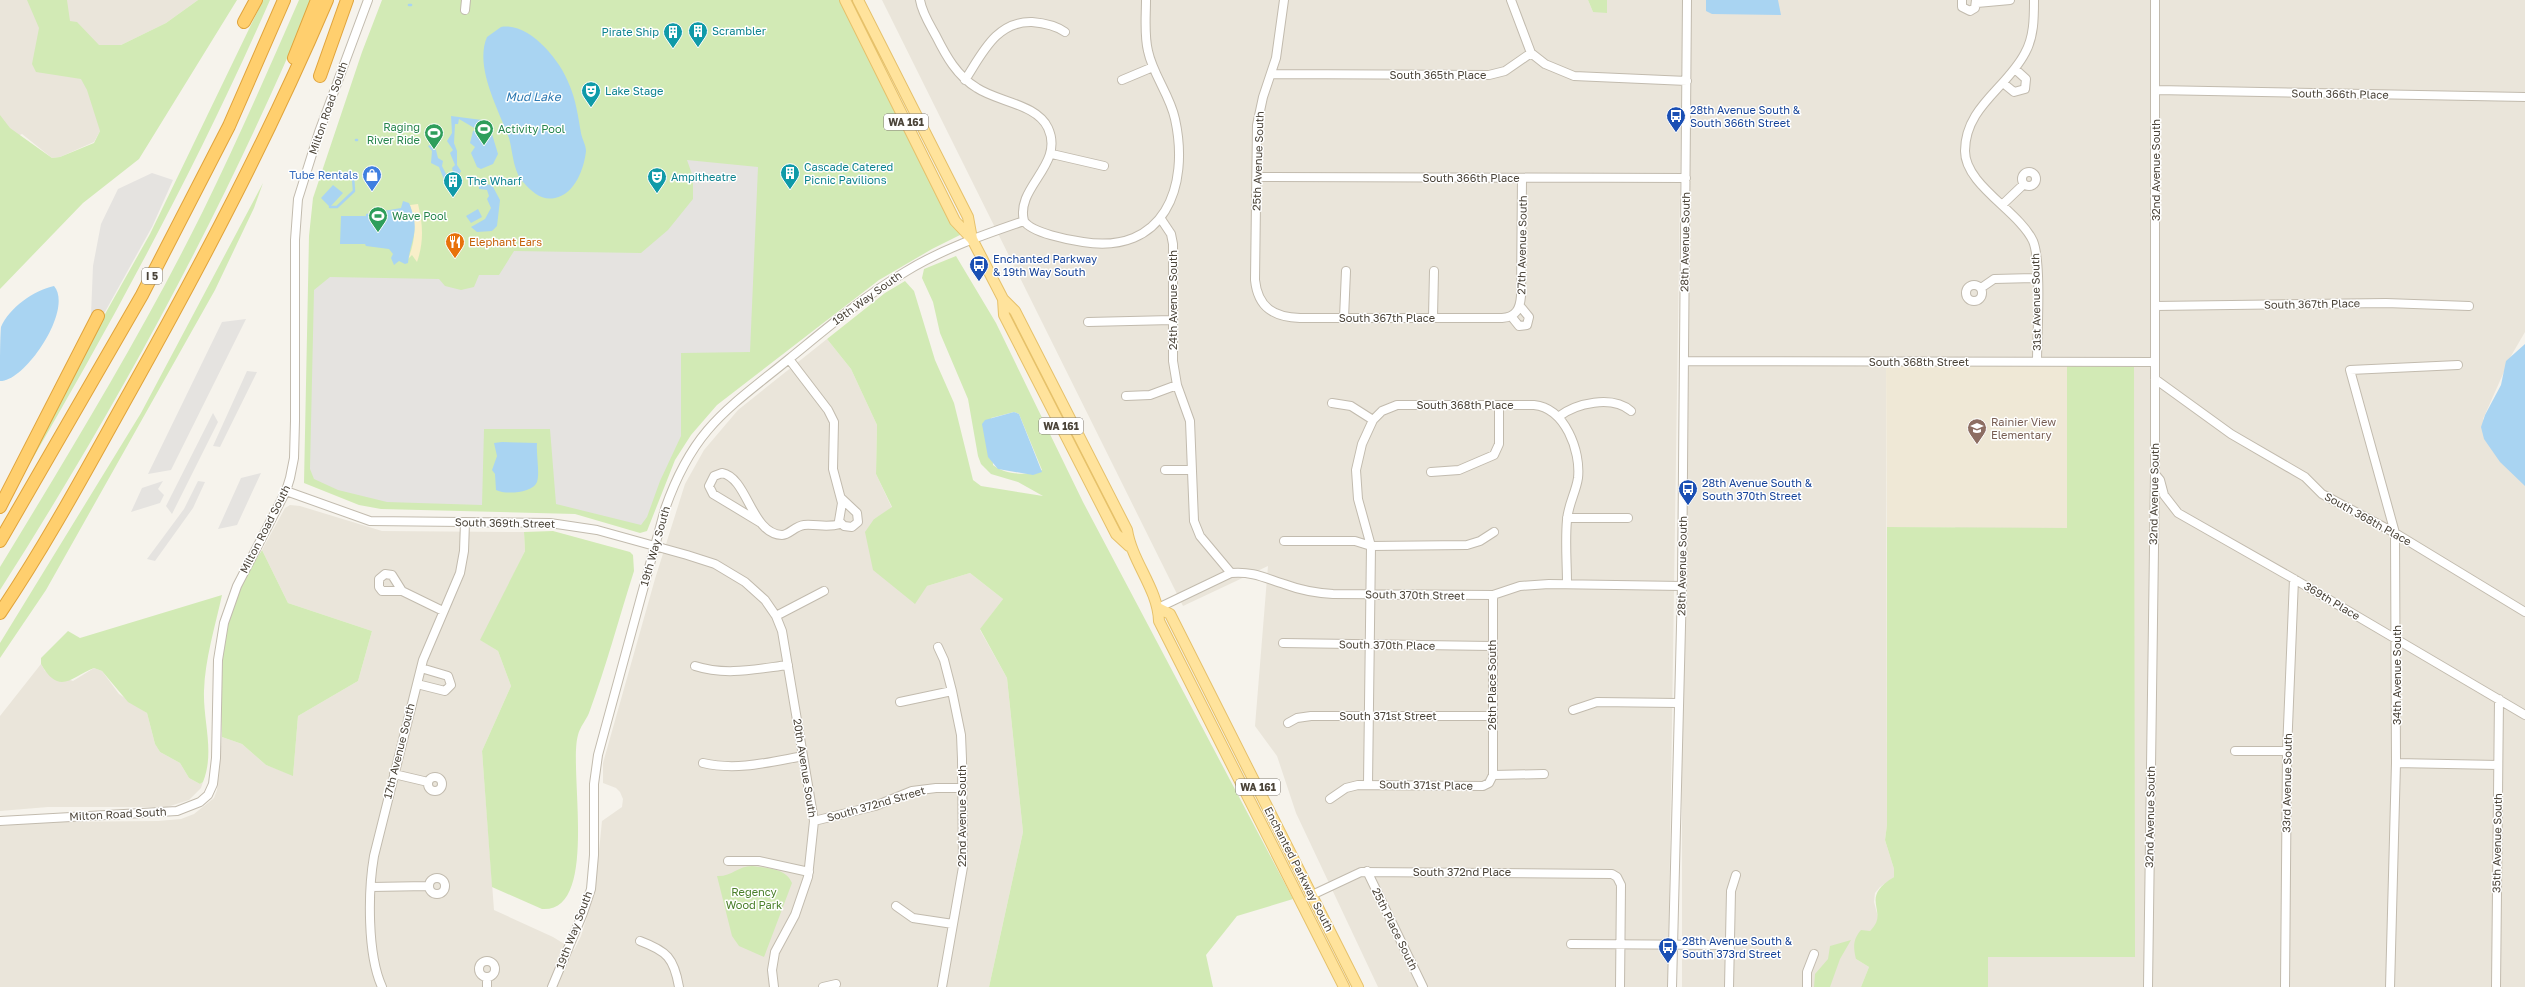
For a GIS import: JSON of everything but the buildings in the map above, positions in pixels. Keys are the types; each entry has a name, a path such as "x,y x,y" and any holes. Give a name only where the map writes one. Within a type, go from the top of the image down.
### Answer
{"highway":[{"path":"244,22 256,0"},
{"name":"I 5","path":"0,541 142,295 229,126 284,0"},
{"path":"292,83 292,62 317,0"},
{"path":"0,613 80,483 181,300 292,83 327,0"},
{"path":"320,76 347,0"},
{"path":"0,507 98,316"}],"main road":[{"name":"Enchanted Parkway South","path":"845,0 955,221 972,239 1003,299 1015,310 1127,530 1129,546 1158,608 1159,620 1342,983"},
{"name":"Enchanted Parkway South","path":"858,0 968,217 972,239"},
{"name":"Enchanted Parkway South","path":"1158,608 1170,614 1358,987"},
{"path":"1342,983 1351,972"}],"street":[{"name":"Milton Road South","path":"0,821 176,811 193,806 208,795 215,771 218,660 224,623 241,577 286,491 294,458 295,240 298,199 319,132 368,0"},
{"path":"465,10 466,0"},
{"path":"920,0 922,10 946,56 965,80 982,91 1025,109 1041,118 1051,134 1052,154 1029,195 1024,210 1024,221 1030,227 1052,234 1101,244 1126,240 1146,231 1162,219 1175,187 1177,137 1174,116 1153,67 1147,46 1146,0"},
{"name":"25th Avenue South","path":"1260,301 1255,280 1260,109 1272,74 1279,44 1284,0"},
{"path":"1510,0 1531,53 1550,67 1574,76 1687,81"},
{"name":"28th Avenue South","path":"1672,987 1682,586 1687,0"},
{"path":"1962,0 1962,7 1967,11 1973,10 1977,1 2010,0"},
{"name":"31st Avenue South","path":"2034,0 2031,35 2026,51 2015,69 1976,114 1967,134 1965,153 1971,171 2024,227 2033,242 2037,278 2037,362"},
{"name":"32nd Avenue South","path":"2148,987 2155,474 2155,0"},
{"path":"965,80 994,37 1009,26 1024,22 1042,23 1065,32"},
{"name":"South 365th Place","path":"1272,74 1489,75 1505,70 1531,53"},
{"path":"1122,80 1153,67"},
{"path":"2003,83 2014,92 2024,90 2026,79 2015,69"},
{"name":"South 366th Place","path":"2156,90 2525,97"},
{"path":"1052,154 1104,166"},
{"name":"South 366th Place","path":"1257,177 1686,178"},
{"name":"27th Avenue South","path":"1519,308 1522,178"},
{"path":"2002,205 2024,184"},
{"name":"24th Avenue South","path":"1162,219 1171,234 1173,244 1173,361 1177,384 1190,418 1192,507 1196,529 1231,573"},
{"path":"972,239 1024,221"},
{"name":"19th Way South","path":"552,987 583,913 591,889 594,849 594,784 598,755 654,547 675,482 699,438 737,399 820,332 905,271 972,239"},
{"path":"1344,318 1346,271"},
{"path":"1433,317 1434,271"},
{"path":"1981,288 1994,278 2037,278"},
{"name":"South 367th Place","path":"1260,301 1270,312 1285,318 1502,318 1511,316"},
{"name":"South 367th Place","path":"2155,306 2386,303 2469,306"},
{"path":"1519,308 1529,317 1527,325 1519,326 1511,316 1519,308"},
{"path":"1088,322 1172,320"},
{"path":"788,359 834,420 833,469 841,498 840,524"},
{"name":"South 368th Street","path":"1684,362 2154,362"},
{"name":"34th Avenue South","path":"2390,987 2396,763 2397,639 2395,534 2350,370 2458,365"},
{"name":"South 368th Place","path":"2155,379 2231,434 2305,476 2322,494 2395,534 2525,612"},
{"path":"1126,396 1150,395 1177,384"},
{"path":"1332,404 1351,406 1373,420 1359,453 1356,480 1358,499 1372,546 1368,784"},
{"path":"1567,584 1567,518 1577,483 1578,465 1574,445 1558,417 1573,407 1590,404 1619,404 1631,411"},
{"name":"South 368th Place","path":"1373,420 1382,411 1398,405 1541,406 1558,417"},
{"path":"1431,472 1459,470 1494,455 1499,444 1500,405"},
{"path":"1165,470 1191,470"},
{"path":"761,523 731,477 722,473 714,476 709,486 713,494 761,523 782,535 802,525 826,527 840,524 852,527 858,518 856,510 847,505 841,498"},
{"name":"369th Place","path":"2155,474 2160,480 2164,495 2178,513 2294,578 2525,715"},
{"name":"South 369th Street","path":"286,491 370,521 550,523 597,530 707,561 733,573 760,594 776,616"},
{"path":"1567,518 1628,518"},
{"name":"17th Avenue South","path":"382,987 373,959 372,887 377,839 416,684 443,611 461,569 465,522"},
{"path":"1284,541 1355,541 1372,546 1467,544 1480,541 1494,532"},
{"name":"South 370th Street","path":"1158,608 1231,573 1258,573 1284,584 1317,593 1493,595 1526,585 1567,584 1682,586"},
{"name":"33rd Avenue South","path":"2285,987 2287,751 2294,578"},
{"path":"402,591 443,611"},
{"path":"776,616 824,591"},
{"name":"26th Place South","path":"1493,595 1491,716 1493,775"},
{"name":"20th Avenue South","path":"774,987 772,970 775,952 795,915 809,872 814,821 782,631 776,616"},
{"name":"South 370th Place","path":"1283,643 1492,646"},
{"name":"22nd Avenue South","path":"938,647 944,660 961,735 963,867 942,987"},
{"path":"695,666 715,672 729,672 788,665"},
{"path":"416,684 445,690 451,684 448,676 421,668"},
{"path":"900,702 952,691"},
{"name":"35th Avenue South","path":"2496,987 2499,699"},
{"path":"1573,710 1597,702 1678,703"},
{"name":"South 371st Street","path":"1288,723 1303,717 1491,716"},
{"path":"2235,751 2287,751"},
{"path":"703,763 736,767 804,756"},
{"path":"2396,763 2498,765"},
{"path":"394,774 428,782"},
{"path":"1493,775 1544,774"},
{"name":"South 371st Place","path":"1330,799 1346,788 1368,784 1483,786 1489,783 1493,775"},
{"name":"South 372nd Street","path":"814,821 875,806 912,791 936,788 961,788"},
{"path":"728,861 759,861 809,872"},
{"name":"South 372nd Place","path":"1312,895 1361,872 1367,871 1605,873 1617,877 1621,885 1621,945"},
{"name":"25th Place South","path":"1367,871 1423,987"},
{"path":"1730,987 1731,891 1736,875"},
{"path":"372,887 428,886"},
{"path":"896,906 913,918 952,924"},
{"path":"640,941 657,947 667,956 675,967 679,987"},
{"path":"1571,944 1730,945"},
{"path":"1620,987 1621,945"},
{"path":"1807,987 1807,972 1814,954"},
{"path":"486,987 487,977"},
{"path":"823,987 836,984"}],"shaded area":[{"path":"0,0 198,0 166,23 121,45 100,131 94,142 60,157 52,158 22,134 0,144"},
{"path":"882,0 1588,0 1593,12 1607,12 1607,0 2525,0 2525,332 2511,356 2483,419 2525,485 2525,987 1988,987 1988,957 2135,957 1886,362 1887,825 1885,840 1894,869 1894,877 1880,887 1875,893 1874,902 1878,917 1876,925 1870,931 1856,959 1869,967 1861,987 1682,987 1682,61 1668,987 1378,987 1296,813 1277,756 1255,726 1268,566 1183,606"},
{"path":"687,160 758,167 750,352 681,353 681,436 660,481 647,517 641,525 556,504 550,429 484,429 482,505 387,502 338,490 314,479 310,469 314,290 330,277 439,279 445,286 461,290 474,287 479,275 499,275 514,251 641,253 668,230 693,199 693,177"},
{"path":"152,173 173,180 152,227 101,319 91,315 93,266 101,224 118,189"},
{"path":"246,319 171,470 148,474 222,322"},
{"path":"827,339 851,369 877,425 876,474 892,508 874,519 927,586 970,573 1003,599 980,630 1007,678 1023,832 989,987 0,987 0,826 45,822 158,821 181,819 194,814 214,798 217,790 222,737 242,744 266,765 293,775 298,716 358,681 372,631 288,603 262,550 285,508 290,505 300,506 382,531 524,532 525,551 481,640 498,651 511,686 482,751 494,910 553,937 574,950 581,936 595,891 602,821 622,807 623,799 620,792 616,788 603,783 603,763 655,579 685,484 704,450 738,410"},
{"name":"Rainier View Elementary","path":"1886,362 2067,362 2067,528 1887,527"},
{"path":"247,371 257,372 220,447 213,446"},
{"path":"213,413 218,422 172,514 166,506"},
{"path":"261,473 237,525 218,529 241,478"},
{"path":"163,481 158,489 164,495 160,503 131,512 142,488"},
{"path":"198,481 205,482 193,508 155,561 147,559 184,509"},
{"path":"41,664 45,671 73,681 94,668 102,671 119,694 147,713 155,744 160,752 180,763 189,778 200,784 203,782 201,788 189,800 167,807 48,807 0,811 0,716"}],"green space":[{"path":"27,0 67,0 70,21 77,22 99,45 121,45 166,23 198,0 237,0 139,159 83,203 0,289 0,115 10,128 52,158 60,157 94,143 100,131 87,90 81,79 36,72 32,64 39,28"},
{"path":"263,0 270,0 213,124 119,305 18,484 32,444 150,234"},
{"path":"299,0 312,0 244,153 207,228 129,375 44,519 0,590 0,567 131,347 180,257 228,159"},
{"path":"382,0 840,0 962,234 932,249 879,280 717,405 691,435 675,460 647,531 640,533 575,514 381,509 359,505 304,483 309,236 313,198 362,52"},
{"path":"1588,0 1607,0 1607,13 1593,12"},
{"path":"263,183 254,208 215,290 46,590 0,658 0,643 141,413"},
{"path":"956,256 996,323 1083,502 1293,899 1237,916 1206,955 1213,987 989,987 1023,832 1007,678 980,629 1003,599 970,573 927,586 915,604 873,570 865,532 874,519 892,507 876,474 877,425 851,369 827,339 885,293 905,281 914,291 935,360 954,403 973,480 981,486 1043,496 1018,482 991,474 981,464 978,456 968,399 940,333 933,302 922,278 924,269","holes":["1014,412 1019,414 1042,470 1037,472 1024,474 1010,473 993,465 991,418"]},
{"path":"2067,362 2134,362 2135,957 1988,957 1988,987 1861,987 1869,967 1856,959 1854,951 1855,940 1861,930 1870,931 1876,924 1876,898 1878,892 1883,885 1894,877 1894,869 1885,840 1887,825 1887,527 2067,528"},
{"path":"553,531 630,552 633,555 634,571 595,696 589,713 578,735 576,752 578,836 576,865 571,888 560,904 542,909 492,887 482,751 511,686 498,651 480,640 525,551 524,532"},
{"path":"262,550 288,603 372,631 358,681 298,716 293,776 266,765 242,744 222,737 221,700 223,662 228,624 232,606 239,589"},
{"path":"222,595 208,655 205,679 204,703 208,737 208,759 203,782 200,784 189,778 180,763 160,752 155,744 147,713 128,702 102,671 94,668 73,679 60,682 54,680 41,664 41,658 68,631 80,638"},
{"name":"Regency Wood Park","path":"747,866 770,868 781,872 789,878 792,883 764,957 739,946 732,936 717,876 726,875"},
{"path":"1851,940 1840,959 1830,987 1814,987 1815,974 1828,959 1830,946"}],"sand":[{"path":"418,204 421,219 422,240 417,262 412,255 408,259 414,239 414,225 410,205"}],"water":[{"path":"1706,0 1778,0 1781,15 1712,14 1706,11"},
{"name":"Mud Lake","path":"501,27 512,27 522,30 542,45 559,64 569,84 586,151 581,173 573,186 562,196 550,199 538,195 530,190 524,183 515,168 509,138 489,88 484,62 484,49 487,37"},
{"name":"Raging River Ride","path":"451,116 482,120 484,125 476,129 459,119 458,124 455,124 454,143 457,151 457,165 461,171 455,183 451,184 445,182 439,167 431,163 432,151 428,146 430,145 436,150 438,158 443,161 442,166 446,174 454,175 452,168 455,165 450,153 453,150 447,141 452,133"},
{"name":"Activity Pool","path":"485,121 489,121 489,130 492,134 498,154 493,164 481,169 477,167 471,153 475,147 470,143 473,131 485,127"},
{"path":"485,184 492,185 500,200 497,226 492,231 477,232 471,227 485,219 491,208 487,199 489,196 487,190 479,189 479,186"},
{"path":"333,185 343,193 330,207 321,198"},
{"name":"Wave Pool","path":"403,201 409,203 413,213 415,228 408,263 405,264 399,261 394,265 391,258 393,254 389,249 366,246 365,244 340,244 341,216 366,216 366,214 401,208"},
{"path":"478,209 482,217 471,223 466,216"},
{"path":"54,286 58,297 58,311 44,342 22,370 10,378 0,381 1,327 10,313 23,301 38,291"},
{"path":"2525,344 2525,486 2500,462 2484,439 2481,427 2485,415 2501,385 2506,361"},
{"path":"1014,412 1019,414 1042,472 1033,475 998,469 988,457 982,424 985,420"},
{"path":"494,443 537,443 538,478 537,482 530,489 512,493 500,492 496,490 495,474 492,470 497,456"}],"waterway":[{"path":"330,207 337,207 354,191 353,177"}],"place":[{"name":"Scrambler","path":"698,48"},
{"name":"Pirate Ship","path":"673,49"},
{"name":"Lake Stage","path":"591,108"},
{"name":"28th Avenue South & South 366th Street","path":"1676,133"},
{"name":"Activity Pool","path":"484,146"},
{"name":"Raging River Ride","path":"434,150"},
{"name":"Cascade Catered Picnic Pavilions","path":"790,190"},
{"name":"Tube Rentals","path":"372,192"},
{"name":"Ampitheatre","path":"657,194"},
{"name":"The Wharf","path":"453,198"},
{"name":"Wave Pool","path":"378,233"},
{"name":"Elephant Ears","path":"455,259"},
{"name":"Enchanted Parkway & 19th Way South","path":"979,282"},
{"name":"Rainier View Elementary","path":"1977,445"},
{"name":"28th Avenue South & South 370th Street","path":"1688,506"},
{"name":"28th Avenue South & South 373rd Street","path":"1668,964"}]}
